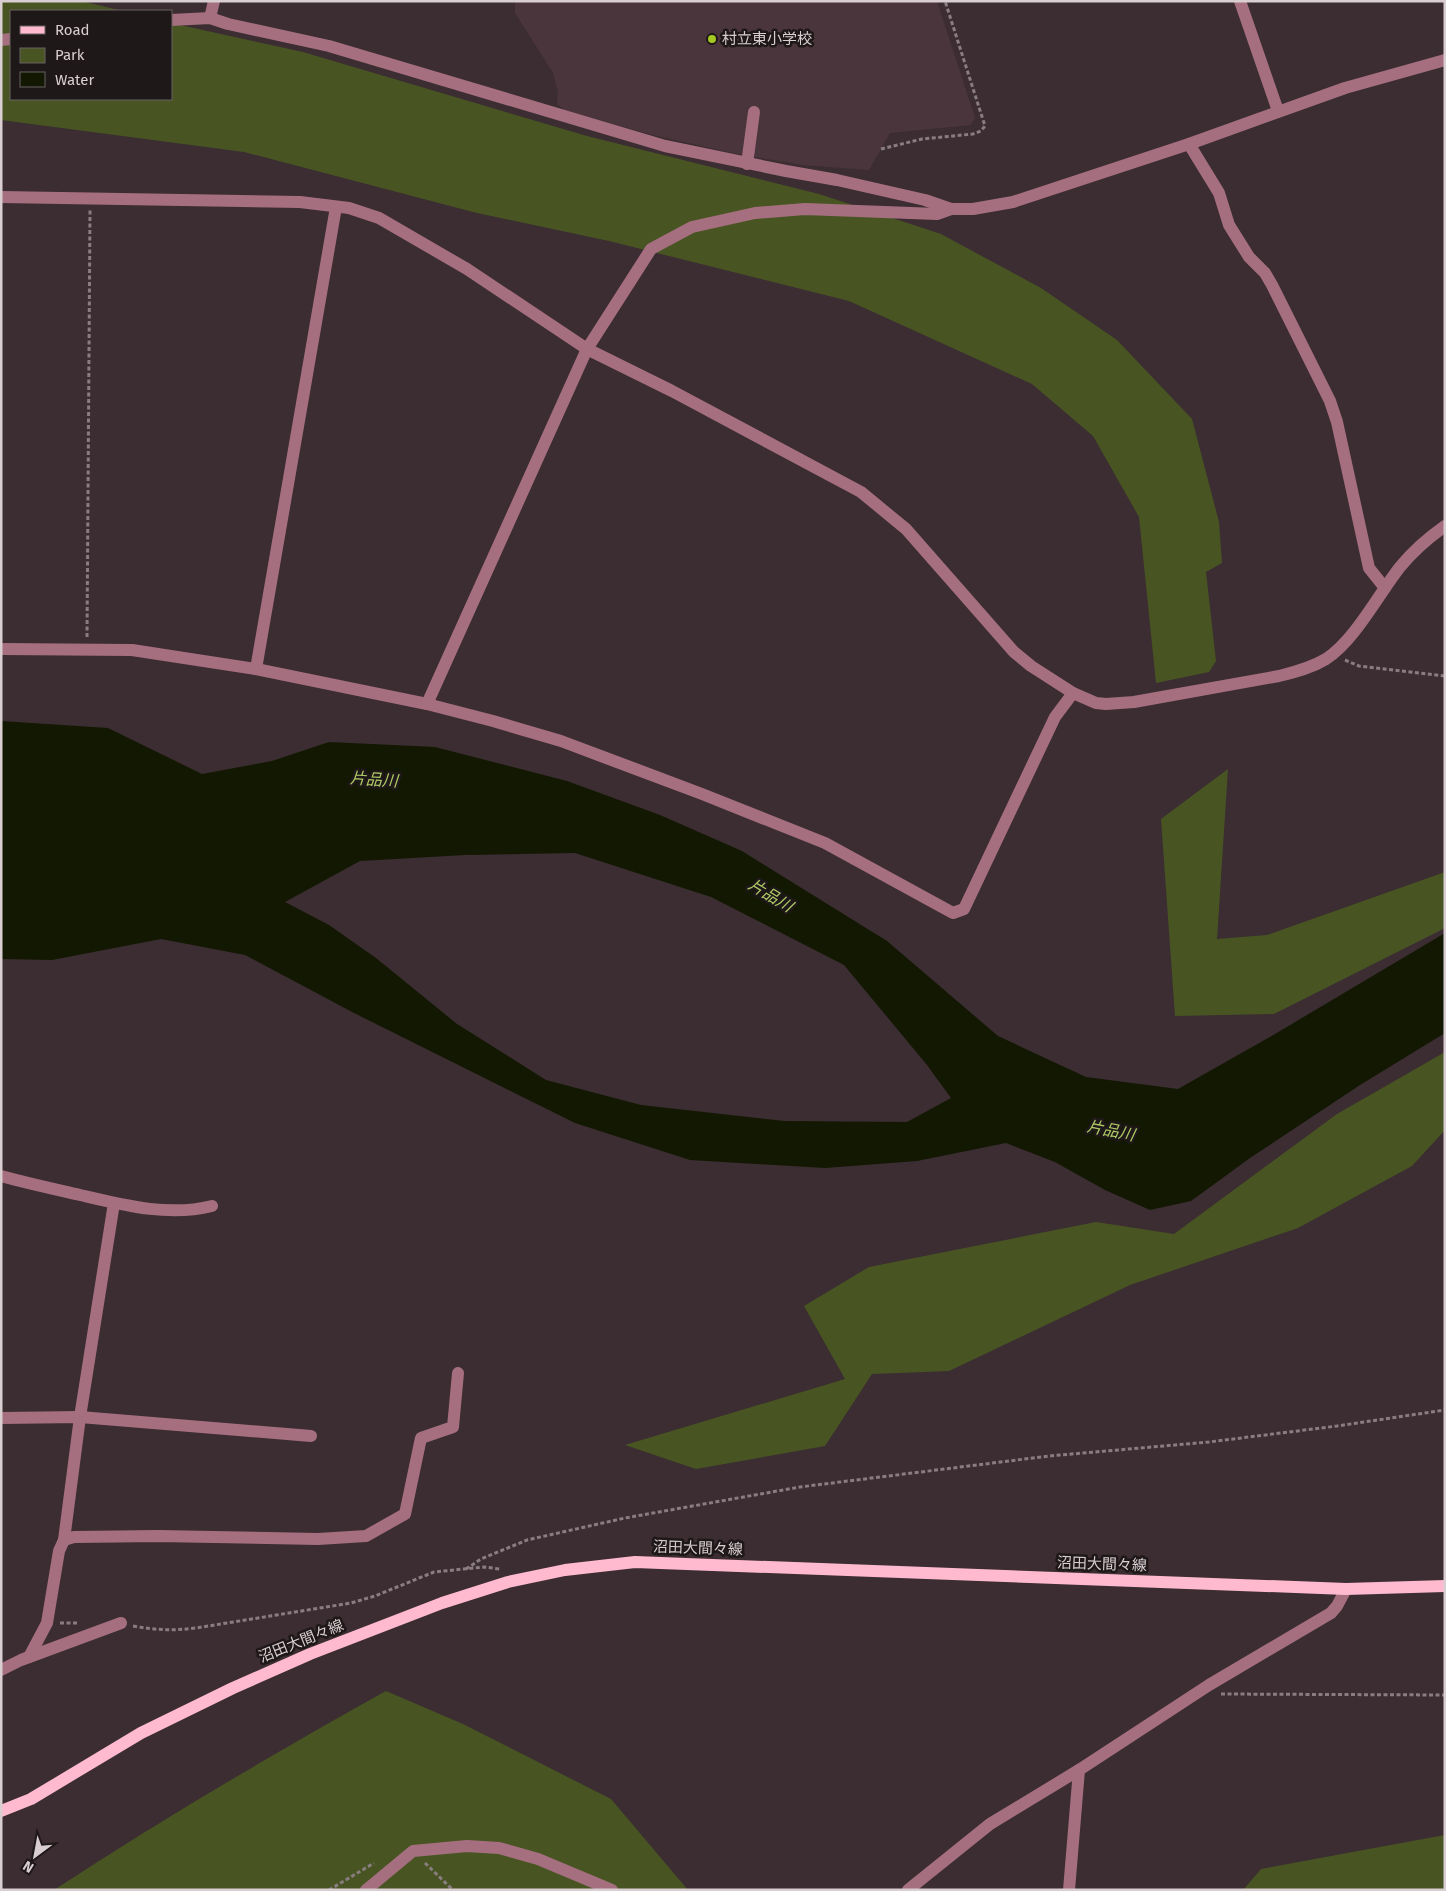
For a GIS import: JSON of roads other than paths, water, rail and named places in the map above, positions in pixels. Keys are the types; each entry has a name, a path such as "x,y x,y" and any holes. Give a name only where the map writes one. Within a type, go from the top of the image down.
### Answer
{"main road":[{"name":"沼田大間々線","path":"1,1811 31,1799 141,1733 233,1688 310,1654 442,1603 523,1579 565,1570 635,1562 1346,1588 1445,1586"}],"street":[{"path":"210,18 214,1"},
{"path":"1240,1 1278,111"},
{"path":"172,20 210,18 228,24 329,46 666,146 747,164 837,180 925,200 951,209"},
{"path":"427,704 588,349 651,249 692,227 755,213 805,208 937,214 951,209 1013,202 1189,144 1345,88 1445,60"},
{"path":"747,164 754,112"},
{"path":"1189,144 1220,193 1229,225 1248,257 1265,273 1330,401 1337,422 1369,568 1385,588"},
{"path":"1,197 300,202 350,208 379,218 467,269 588,349 672,391 861,492 906,529 1014,652 1031,666 1073,693 1096,703 1134,702 1301,671 1327,658 1355,631 1408,557 1445,526"},
{"path":"256,669 336,207"},
{"path":"1,649 132,650 256,669 427,704 561,741 825,843 953,913 964,910 1055,718 1073,693"},
{"path":"1,1176 114,1203 145,1208 173,1210 212,1206"},
{"path":"28,1657 47,1623 59,1551 64,1540 80,1417 114,1203"},
{"path":"64,1540 74,1537 158,1536 318,1539 366,1536 405,1514 421,1438 453,1428 458,1372"},
{"path":"1,1418 80,1417 311,1436"},
{"path":"908,1890 990,1824 1080,1770 1209,1685 1331,1612 1337,1606 1346,1588"},
{"path":"1,1670 28,1657 121,1623"},
{"path":"1069,1890 1080,1770"},
{"path":"366,1890 413,1851 467,1846 499,1848 538,1859 612,1890"}],"water":[{"name":"片品川","path":"1,721 108,728 202,774 272,761 329,742 435,747 567,781 660,815 742,851 887,941 998,1036 1086,1077 1178,1089 1445,933 1445,1033 1360,1085 1250,1158 1191,1201 1150,1210 1105,1190 1055,1162 1006,1143 917,1161 825,1168 690,1160 575,1123 354,1013 245,955 161,939 52,960 1,959","holes":["575,853 711,897 844,965 927,1065 951,1098 907,1122 784,1121 641,1105 546,1080 457,1024 376,958 329,925 285,902 360,861 465,855"]}],"place":[{"name":"村立東小学校","path":"712,39"}]}
